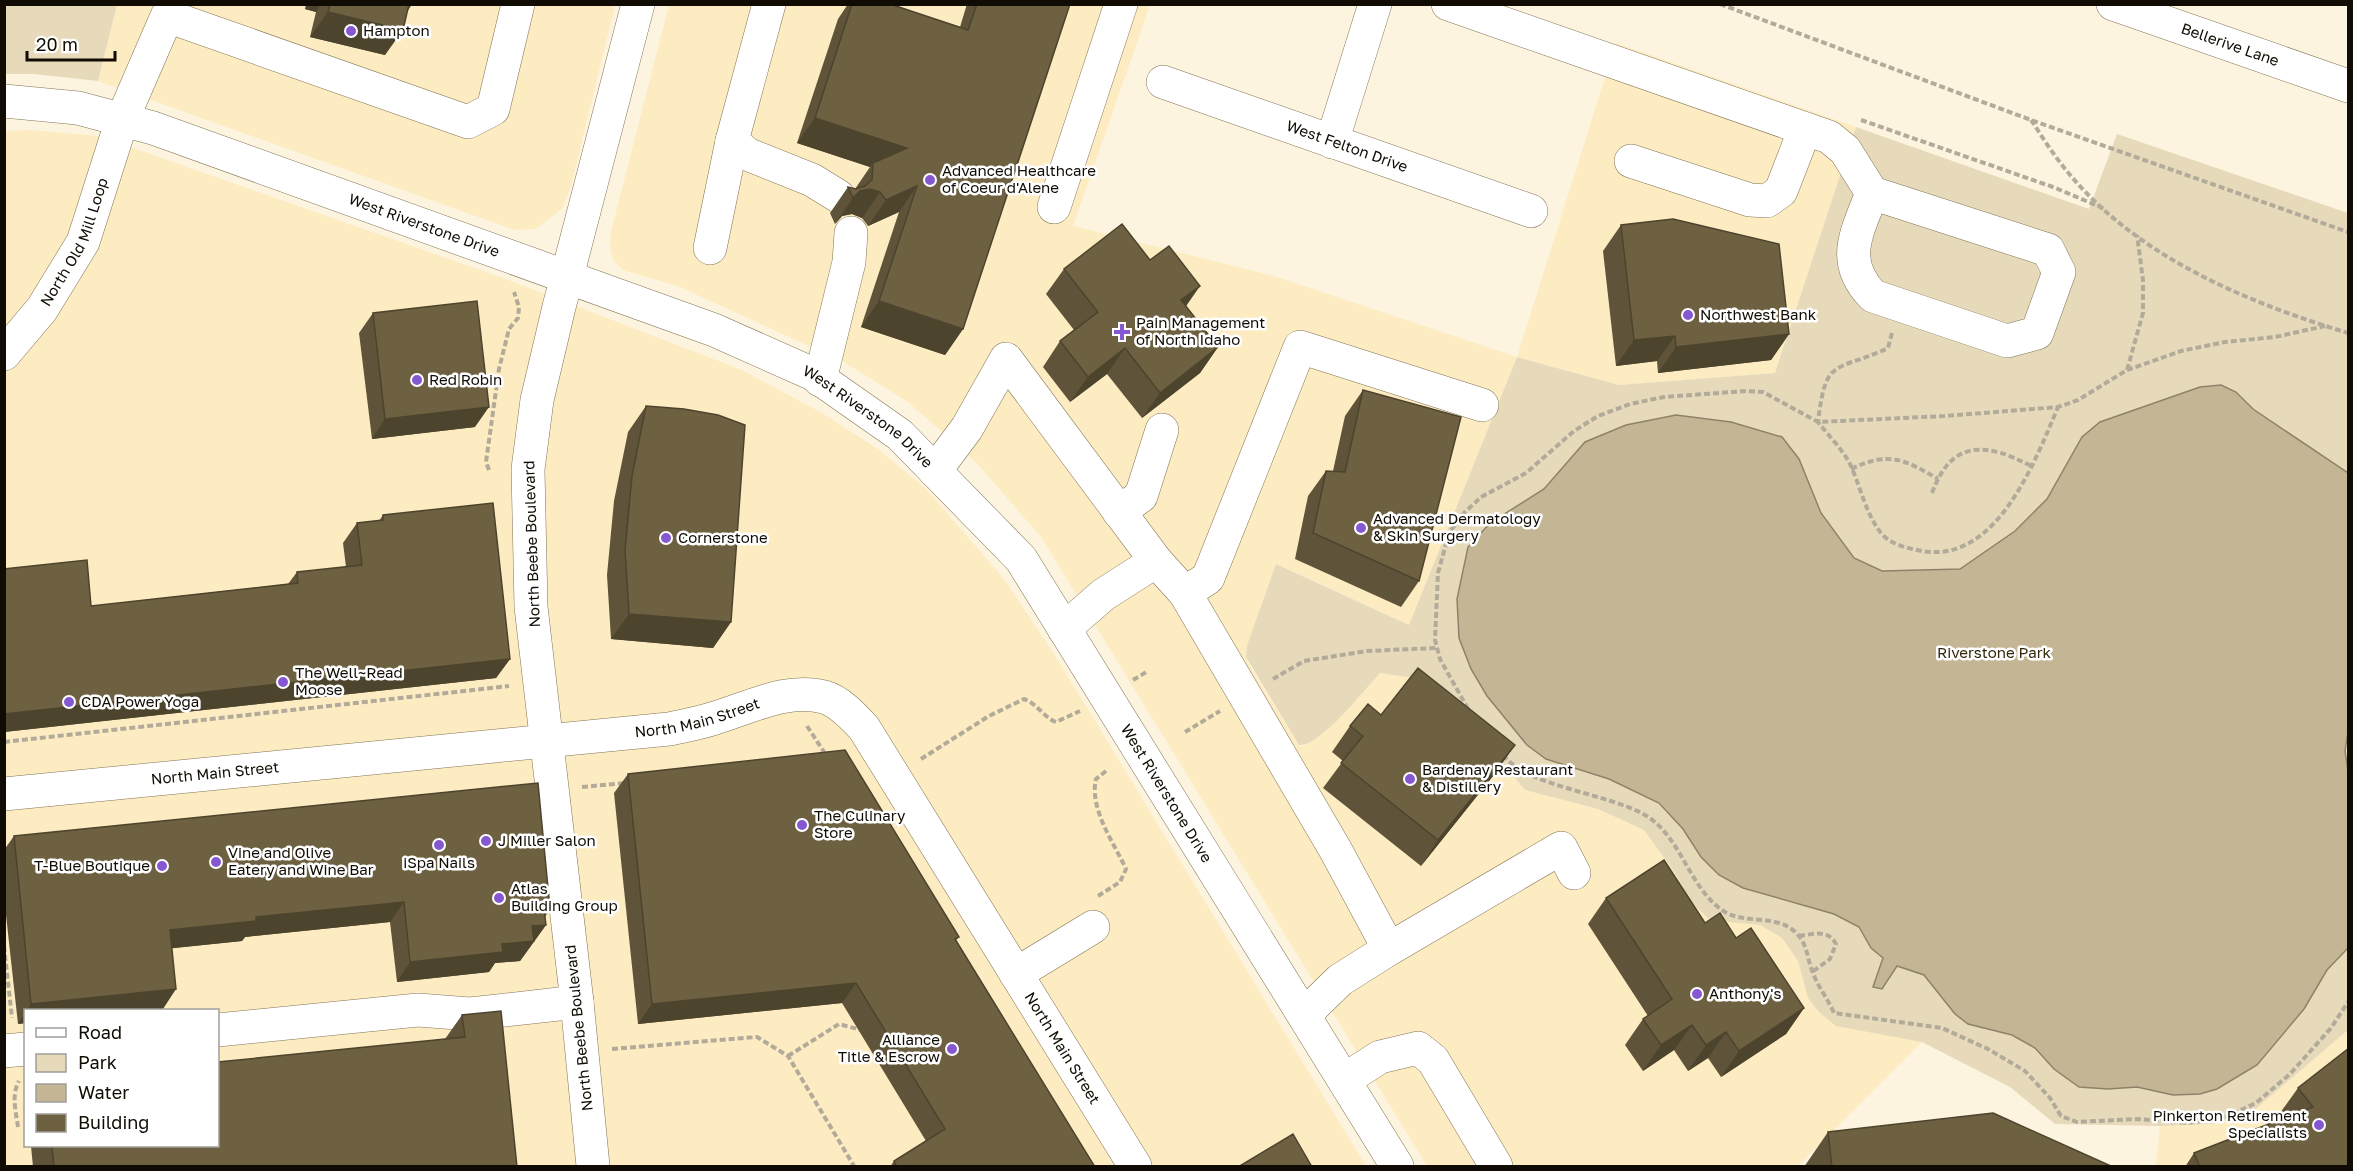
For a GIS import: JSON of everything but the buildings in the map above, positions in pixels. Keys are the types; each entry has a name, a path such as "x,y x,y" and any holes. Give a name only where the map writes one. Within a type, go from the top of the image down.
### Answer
{"street":[{"path":"172,8 468,122 493,108 518,4"},
{"name":"North Beebe Boulevard","path":"593,1167 577,1002 531,607 528,469 537,400 638,4"},
{"path":"710,248 732,141 769,4"},
{"path":"1054,207 1121,4"},
{"path":"1332,142 1375,4"},
{"path":"1448,4 1829,137 1845,150 1872,193 2048,250 2059,272 2037,333 2007,341 1874,296 1860,283 1852,255 1872,193"},
{"name":"Bellerive Lane","path":"2114,4 2349,86"},
{"name":"North Old Mill Loop","path":"4,354 42,309 83,242 122,120 172,8"},
{"name":"West Felton Drive","path":"1163,82 1531,211"},
{"name":"West Riverstone Drive","path":"4,101 78,108 122,120 714,330 820,380 900,435 1021,559 1397,1167"},
{"path":"1632,161 1750,200 1767,201 1781,191 1805,129"},
{"path":"732,141 747,154 812,180 838,196"},
{"path":"820,380 849,262 851,233"},
{"path":"1185,593 1208,578 1300,347 1482,405"},
{"path":"935,471 967,428 1006,359 1156,561 1185,593 1335,849 1389,949"},
{"path":"1119,512 1141,496 1162,430"},
{"path":"1064,629 1103,596 1156,561"},
{"name":"North Main Street","path":"4,794 669,729 800,693 826,697 845,709 864,728 1135,1167"},
{"path":"1304,1015 1340,980 1561,848 1574,873"},
{"path":"1016,974 1093,927"},
{"path":"219,1030 417,1010 470,1014 577,1002"},
{"path":"1344,1080 1380,1057 1418,1048 1433,1060 1496,1167"}],"path":[{"path":"1720,4 2031,120 2349,232"},
{"path":"2031,120 2062,165 2081,187 2138,235 2208,280 2258,303 2349,333"},
{"path":"2127,370 2143,313 2143,280 2138,235"},
{"path":"489,470 486,462 499,369 509,329 518,318 519,307 513,288"},
{"path":"1818,422 1822,386 1829,373 1888,348 1900,306"},
{"path":"1818,422 1945,416 2058,407 2078,400 2127,370 2181,351 2225,342 2275,337 2326,326"},
{"path":"1472,714 1448,675 1437,648 1435,600 1438,573 1449,534 1463,514 1481,497 1526,473 1574,431 1598,416 1630,404 1664,397 1746,391 1763,392 1818,422 1851,469 1881,533 1897,546 1946,552 1981,535 1998,519 2021,487 2058,407"},
{"path":"1932,493 1949,462 1976,450 1991,449 2031,466"},
{"path":"1851,469 1877,459 1892,458 1908,462 1938,479"},
{"path":"1185,732 1304,661 1367,651 1437,648"},
{"path":"894,776 1013,702 1024,699 1034,703 1048,719 1056,722 1072,716 1148,671"},
{"path":"4,742 509,688 508,676"},
{"path":"1496,746 1508,761 1528,774 1623,804 1645,815 1660,826 1693,877 1723,911 1780,922 1792,928 1806,947 1812,972 1834,1013 1942,1028 1988,1049 2025,1071 2050,1098 2061,1116 2077,1122 2138,1119 2188,1123 2226,1117 2256,1103 2290,1074 2331,1028 2349,1002"},
{"path":"582,797 581,787 629,782"},
{"path":"1799,936 1822,933 1833,938 1836,944 1830,959 1812,972"},
{"path":"4,946 16,1051 15,1088 18,1127"},
{"path":"610,1038 612,1050 757,1037 772,1044 788,1056 854,1167"}],"shaded area":[{"path":"117,5 615,5 571,186 562,209 535,229 515,230 98,81"},
{"path":"669,5 1150,5 1073,226 1277,277 1517,357 1409,625 1277,564 1246,651 1248,663 1299,745 1303,746 1323,734 1380,673 1432,681 1525,790 1598,809 1644,830 1675,873 1692,903 1760,925 1782,938 1798,961 1808,998 1836,1025 1922,1042 1798,1166 1427,1166 1041,537 976,462 908,402 844,362 680,287 623,270 613,260 610,247 611,232"},
{"path":"1616,43 1856,127 1775,373 1619,385 1517,357"},
{"path":"30,130 99,136 503,278 742,370 822,413 878,449 926,489 1004,579 1056,657 1366,1166 5,1166 4,131"},
{"path":"2348,1030 2348,1166 2156,1166 2160,1126 2215,1124 2252,1112"}],"green space":[{"path":"4,5 117,5 98,81 34,74 5,74"},
{"name":"Riverstone Park","path":"1856,127 2089,209 2117,134 2348,213 2348,1030 2252,1112 2215,1124 2160,1126 2055,1124 2010,1087 1922,1042 1836,1026 1819,1012 1808,998 1798,961 1782,938 1760,925 1710,920 1692,903 1675,873 1644,830 1598,809 1525,790 1432,681 1380,673 1330,728 1308,743 1299,745 1246,657 1247,646 1276,564 1409,625 1517,357 1619,385 1775,373"}],"water":[{"name":"Riverstone Park","path":"2221,385 2236,392 2253,409 2348,473 2348,732 2345,751 2348,771 2348,948 2327,970 2304,1009 2257,1065 2217,1089 2200,1094 2173,1095 2137,1087 2108,1089 2079,1087 2054,1069 2035,1048 2012,1035 1968,1024 1955,1014 1924,975 1897,966 1882,989 1873,987 1883,958 1871,948 1859,927 1834,914 1743,888 1719,875 1701,857 1683,829 1659,803 1609,779 1546,759 1527,745 1487,696 1471,669 1459,638 1457,599 1468,547 1490,523 1544,489 1585,442 1626,425 1676,415 1731,422 1782,437 1799,459 1821,513 1854,558 1882,571 1960,569 2015,531 2047,499 2082,437 2100,422 2200,387"}],"place":[{"name":"Hampton","path":"351,31"},
{"name":"Advanced Healthcare of Coeur d'Alene","path":"930,180"},
{"name":"Northwest Bank","path":"1688,315"},
{"name":"Pain Management of North Idaho","path":"1122,332"},
{"name":"Red Robin","path":"417,380"},
{"name":"Advanced Dermatology & Skin Surgery","path":"1361,528"},
{"name":"Cornerstone","path":"666,538"},
{"name":"The Well~Read Moose","path":"283,682"},
{"name":"CDA Power Yoga","path":"69,702"},
{"name":"Bardenay Restaurant & Distillery","path":"1410,779"},
{"name":"The Culinary Store","path":"802,825"},
{"name":"J Miller Salon","path":"486,841"},
{"name":"iSpa Nails","path":"439,845"},
{"name":"Vine and Olive Eatery and Wine Bar","path":"216,862"},
{"name":"T-Blue Boutique","path":"162,866"},
{"name":"Atlas Building Group","path":"499,898"},
{"name":"Anthony's","path":"1697,994"},
{"name":"Alliance Title & Escrow","path":"952,1049"},
{"name":"Pinkerton Retirement Specialists","path":"2319,1125"}]}
